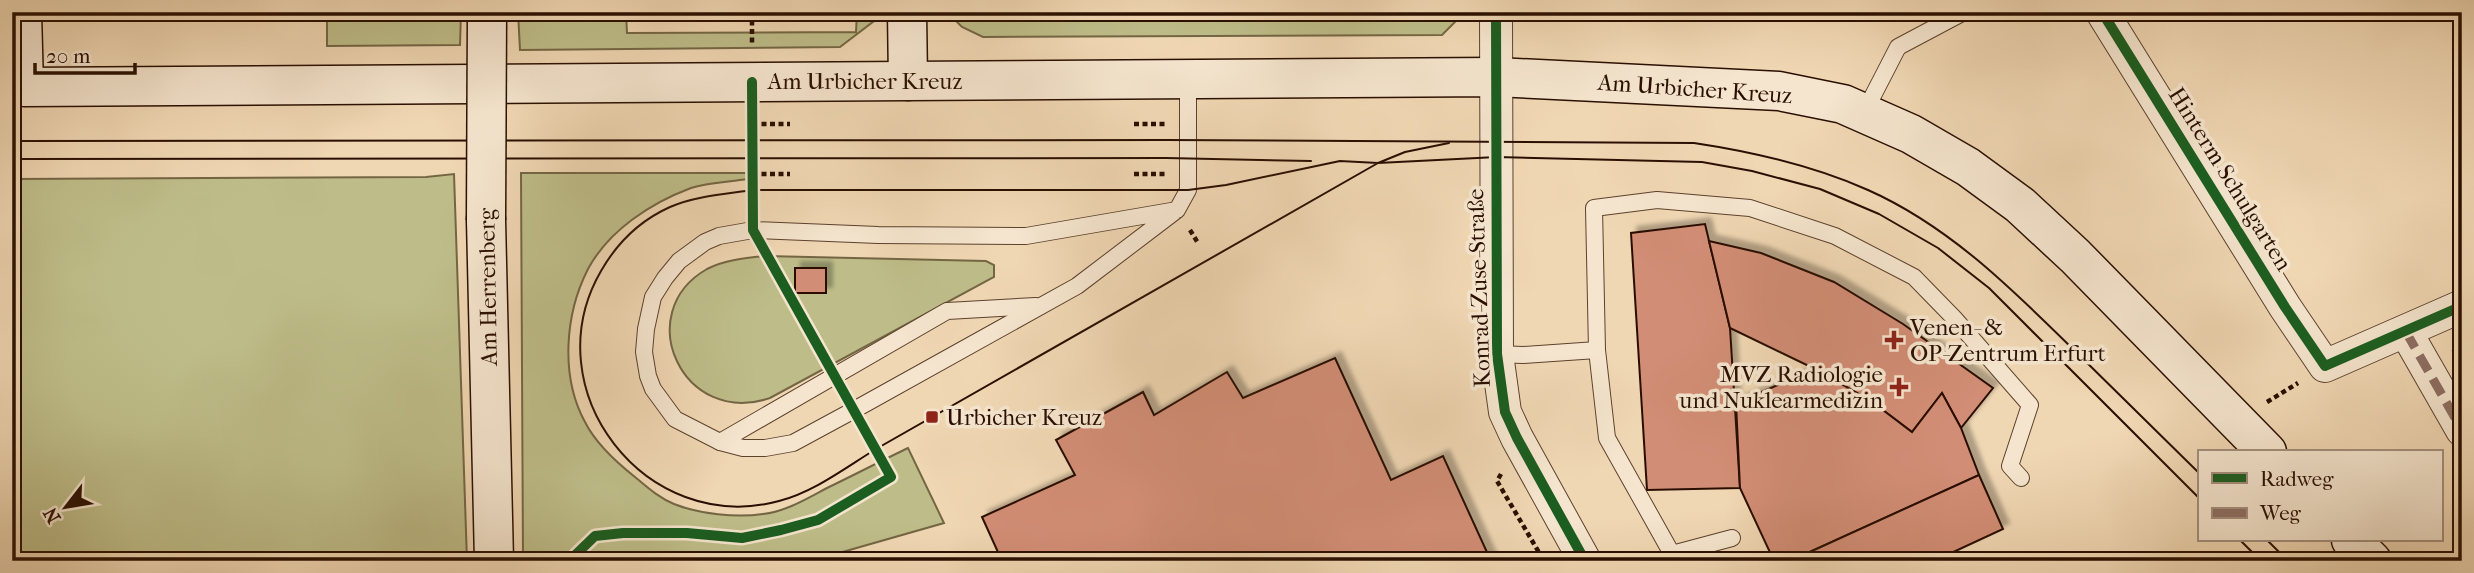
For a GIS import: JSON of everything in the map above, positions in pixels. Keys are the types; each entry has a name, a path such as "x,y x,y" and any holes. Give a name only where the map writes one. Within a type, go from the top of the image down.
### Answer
{"main road":[{"path":"18,87 22,12"},
{"name":"Am Herrenberg","path":"487,12 486,220 494,561"},
{"path":"907,12 908,81"},
{"name":"Am Urbicher Kreuz","path":"18,87 1496,77 1779,91 1843,104 1911,134 1968,167 2020,205 2075,256 2265,450"},
{"path":"2353,542 2372,561"}],"street":[{"path":"1496,12 1496,77"},
{"name":"Hinterm Schulgarten","path":"2102,12 2286,307 2314,373"},
{"name":"Konrad-Zuse-Straße","path":"1496,77 1497,354 1500,387 1509,421 1585,561"},
{"path":"2314,373 2462,306"},
{"path":"2406,332 2462,430"}],"lane":[{"path":"1864,113 1898,47 1964,12"},
{"path":"1177,210 1026,236 878,236 753,230 719,236 705,242 679,261 653,297 646,329 648,376 653,389 675,419 720,442 743,448 765,448 793,443 1077,286 1177,210 1188,190 1188,79"},
{"path":"1732,538 1672,554 1606,438 1597,350 1594,208 1657,200 1750,208 1836,236 1914,277 1954,318 2030,405 2010,466 2021,478"},
{"path":"720,442 947,311 1042,306"},
{"path":"1497,354 1597,350"}],"path":[{"path":"753,124 790,124"},
{"path":"1134,124 1166,124"},
{"path":"753,174 790,174"},
{"path":"1134,174 1166,174"},
{"path":"2270,400 2314,373"}],"shaded area":[{"path":"327,12 461,12 460,45 327,46"},
{"path":"518,12 626,12 627,33 856,32 857,12 882,12 882,15 840,47 520,50"},
{"path":"947,12 1013,12 1019,16 1281,19 1288,12 1460,12 1455,22 1442,35 983,37 962,27"},
{"path":"521,173 749,173 748,179 691,188 661,201 632,219 597,255 580,287 574,305 568,345 572,385 577,404 595,438 628,471 674,504 706,513 752,515 771,513 796,504 908,448 944,523 811,561 523,561"},
{"path":"454,174 467,561 12,561 12,179 426,177"},
{"path":"765,256 986,261 994,265 994,277 770,398 739,403 713,397 692,382 677,361 670,337 672,312 684,288 707,269 728,261"}],"building":[{"path":"1705,224 1730,328 1740,488 1647,490 1631,233"},
{"path":"1709,241 1761,253 1834,282 1903,324 1993,388 1961,428 1942,393 1912,432 1871,401 1815,369 1730,328"},
{"path":"795,268 826,268 826,293 795,293"},
{"path":"2462,347 2462,366 2453,351"},
{"path":"1335,358 1391,480 1443,456 1491,561 1002,561 982,517 1075,475 1056,440 1143,392 1154,415 1227,372 1243,398"},
{"path":"1815,369 1871,401 1912,432 1942,393 1961,428 1979,475 1790,561 1774,561 1740,488 1736,403"},
{"path":"1979,475 2003,529 1934,561 1790,561"}],"tram line":[{"path":"12,141 1166,140 1694,143 1761,155 1826,173 1868,190 1926,222 2003,282 2198,472"},
{"path":"1378,163 1405,152 1449,143"},
{"path":"1378,163 1497,157 1702,162 1752,171 1820,189 1879,214 1938,248 1989,288 2198,497"},
{"path":"12,159 1166,158 1311,161"},
{"path":"1340,161 1378,163 876,449 817,486 792,497 730,506 685,497 646,475 614,444 592,406 581,362 583,317 601,271 614,251 640,226 659,212 680,203 753,190 1188,190 1226,185 1340,161"},
{"path":"2242,542 2261,561"},
{"path":"2269,542 2288,561"}],"marked path":[{"path":"2406,332 2462,430"}],"cycle path":[{"path":"1496,12 1497,354 1505,412 1585,561"},
{"path":"2102,12 2285,307 2325,366 2462,306"},
{"path":"569,561 595,536 687,533 742,538 781,530 818,520 891,477 753,230 752,82"}],"place":[{"name":"Venen- & OP-Zentrum Erfurt","path":"1894,340"},
{"name":"MVZ Radiologie und Nuklearmedizin","path":"1899,387"},
{"name":"Urbicher Kreuz","path":"932,417"}]}
